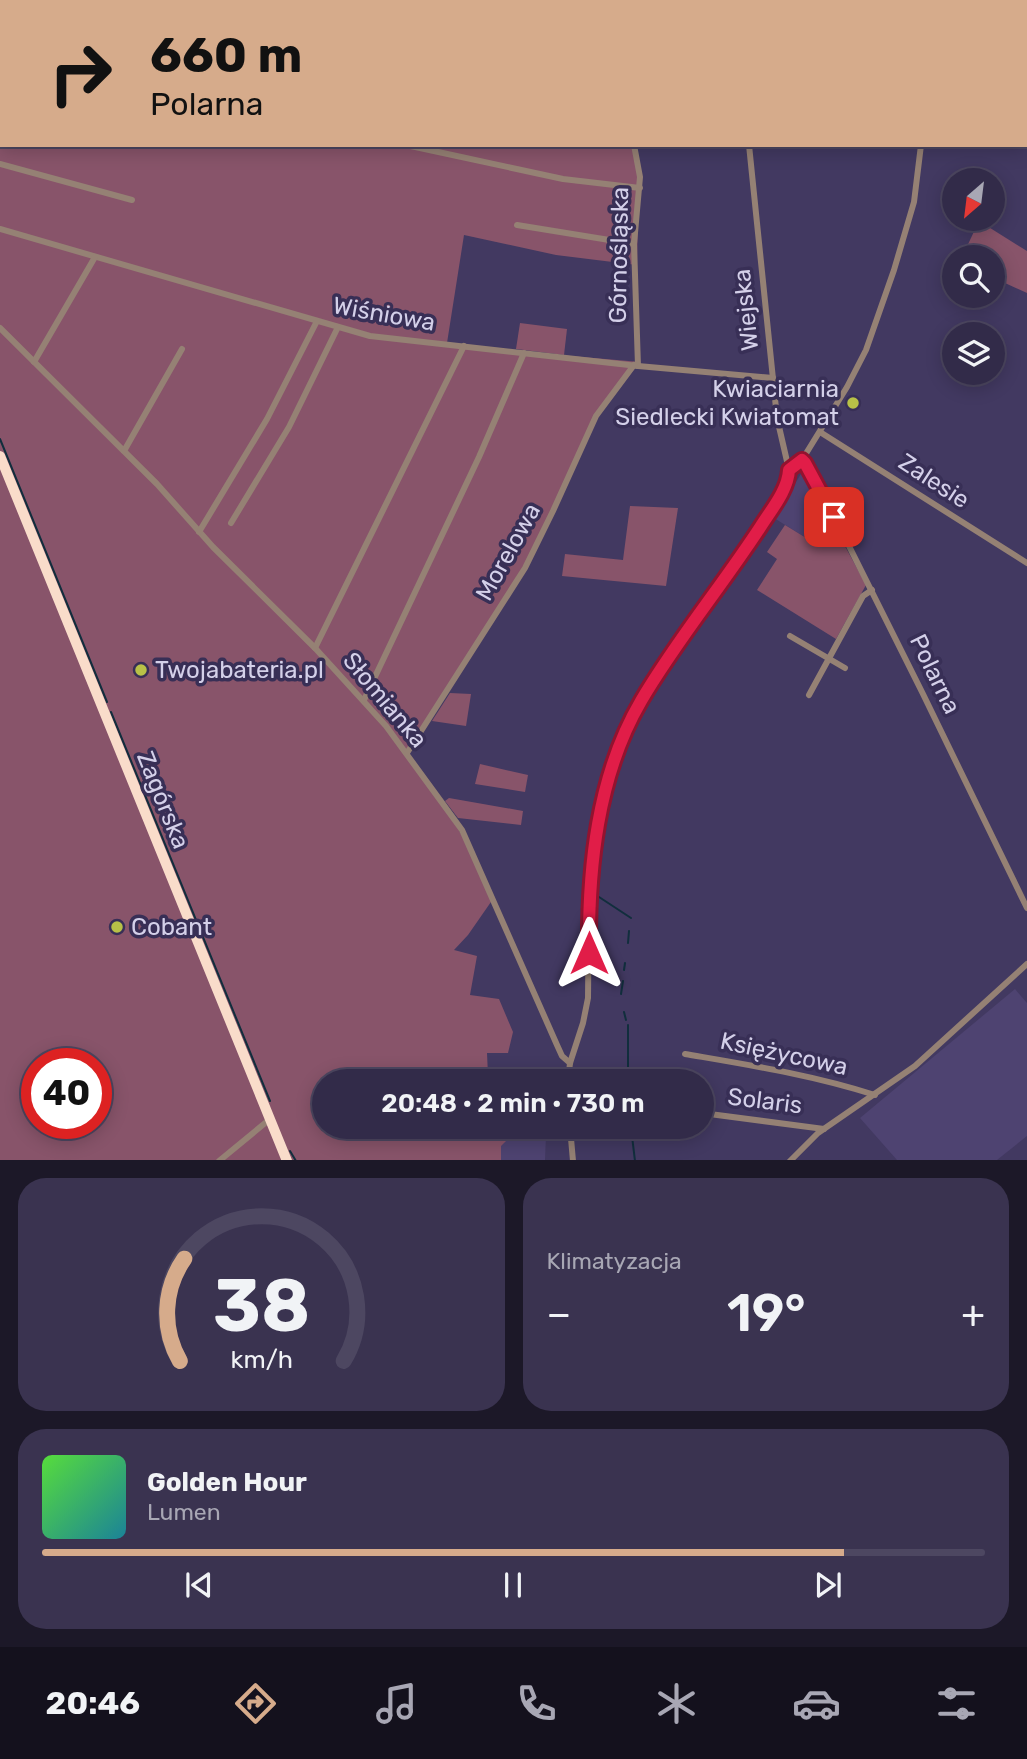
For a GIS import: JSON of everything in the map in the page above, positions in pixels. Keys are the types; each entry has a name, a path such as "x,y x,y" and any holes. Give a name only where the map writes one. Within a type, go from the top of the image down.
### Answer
{"highway":[{"name":"Zagórska","path":"0,456 287,1160"}],"street":[{"path":"416,147 563,179 640,188"},
{"name":"Górnośląska","path":"634,147 640,188 634,244 636,365"},
{"name":"Wiejska","path":"748,147 779,433 789,470"},
{"path":"569,1069 587,1010 589,896 596,839 604,800 622,740 653,682 743,555 777,501 789,470 802,460 859,365 874,330 914,202 921,147"},
{"path":"0,164 132,200"},
{"path":"517,225 634,244"},
{"name":"Wiśniowa","path":"0,229 370,336 773,378"},
{"path":"34,362 95,257"},
{"path":"199,532 267,419 317,321"},
{"path":"231,523 289,427 338,327"},
{"name":"Słomianka","path":"0,328 315,648 364,700 407,753 465,836 562,1056 570,1063"},
{"path":"315,648 464,346"},
{"path":"124,451 182,349"},
{"path":"364,700 479,457 524,353"},
{"name":"Morelowa","path":"407,753 524,568 596,416 636,365"},
{"name":"Zalesie","path":"820,432 1027,563"},
{"name":"Polarna","path":"802,460 810,468 872,590 1027,908"},
{"path":"808,695 863,596 872,590"},
{"path":"790,636 845,668"},
{"path":"790,1160 824,1129 915,1066 1027,964"},
{"name":"Księżycowa","path":"684,1054 834,1081 875,1095"},
{"name":"Solaris","path":"714,1114 824,1129"},
{"path":"219,1160 270,1119"},
{"path":"571,1139 573,1160"}],"shaded area":[{"path":"0,147 635,147 639,168 637,265 556,255 464,235 447,343 640,362 598,414 532,557 408,756 452,816 493,899 454,950 477,956 470,995 499,999 513,1032 508,1053 487,1053 488,1069 312,1069 312,1139 508,1139 501,1146 501,1160 0,1160"},
{"path":"974,231 995,231 1027,251 1027,293 1005,283 1005,245 968,245"},
{"path":"520,323 567,329 564,355 516,349"},
{"path":"804,469 832,522 816,544 774,518"},
{"path":"630,506 678,508 666,586 562,576 565,554 623,560"},
{"path":"832,522 866,585 836,639 757,590 777,559 767,552 785,525 816,544"},
{"path":"450,693 471,694 466,726 432,721"},
{"path":"480,764 528,775 525,792 475,784"},
{"path":"449,798 523,811 521,825 458,818 445,801"},
{"path":"1015,989 1027,1003 1027,1136 997,1160 897,1160 860,1118"},
{"path":"450,1139 546,1139 545,1160 392,1160"}],"waterway":[{"path":"0,439 107,702"},
{"path":"111,712 270,1101"},
{"path":"596,895 631,918"},
{"path":"628,943 629,931"},
{"path":"624,970 625,963"},
{"path":"621,994 623,981"},
{"path":"624,1012 626,1020"},
{"path":"628,1025 628,1069"},
{"path":"632,1139 635,1160"},
{"path":"290,1151 295,1160"}],"place":[{"name":"Kwiaciarnia Siedlecki Kwiatomat","path":"853,403"},
{"name":"Twojabateria.pl","path":"141,670"},
{"name":"Cobant","path":"117,927"}],"route":[{"path":"589,953 589,896 604,800 622,740 641,701 743,555 784,488 789,470 802,460 810,468 834,517"}]}
